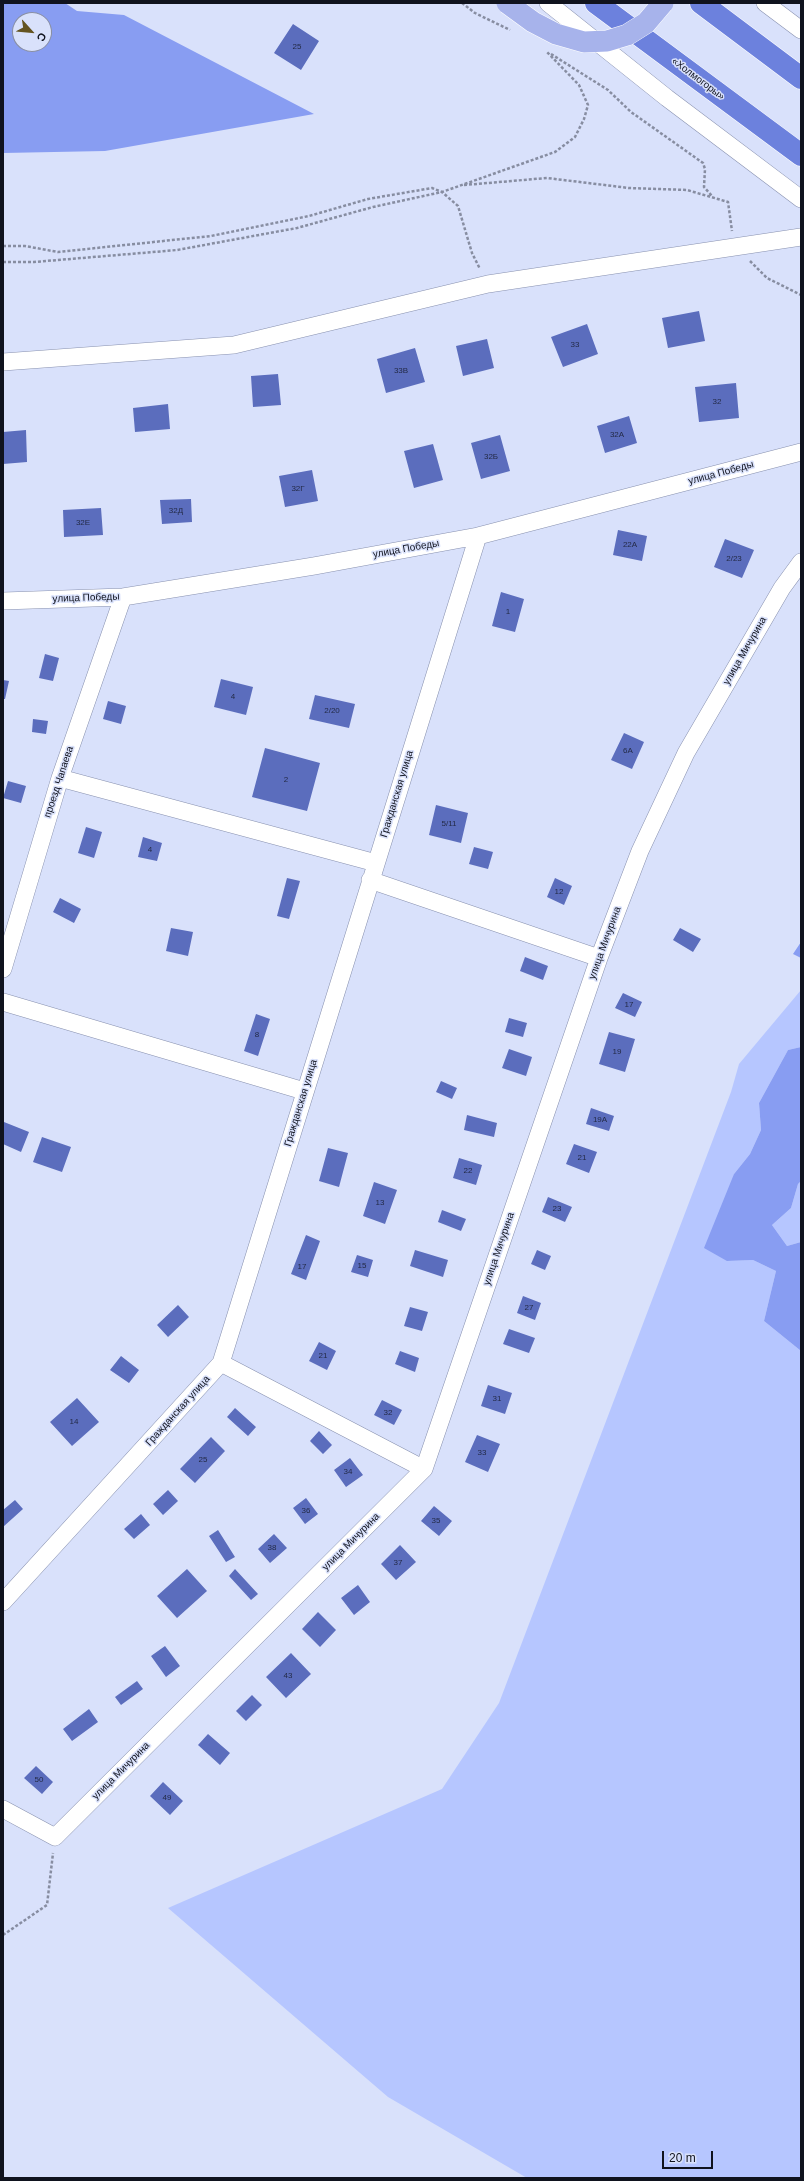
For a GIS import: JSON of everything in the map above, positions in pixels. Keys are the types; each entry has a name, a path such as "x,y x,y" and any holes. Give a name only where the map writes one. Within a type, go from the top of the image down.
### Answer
{"highway":[{"name":"«Холмогоры»","path":"596,3 801,155"},
{"path":"702,3 801,78"}],"main road":[{"path":"507,3 533,22 556,34 584,42 607,41 627,35 646,23 663,3"}],"street":[{"path":"548,3 667,98 800,200"},
{"path":"765,3 801,30"},
{"path":"3,362 234,345 488,284 795,237 801,223"},
{"name":"улица Победы","path":"4,605 123,597 314,566 478,536 801,452"},
{"name":"Гражданская улица","path":"3,1602 221,1363 304,1091 478,536"},
{"name":"улица Мичурина","path":"55,1837 424,1469 599,958 640,850 686,753 782,588 801,562"},
{"name":"проезд Чапаева","path":"3,969 60,778 123,597"},
{"path":"60,778 376,863"},
{"path":"370,880 599,958"},
{"path":"3,1002 304,1091"},
{"path":"221,1363 424,1469"},
{"path":"3,1809 55,1837"}],"path":[{"path":"462,3 475,13 515,33"},
{"path":"539,47 608,90 631,112 703,163 705,169 704,187 714,197"},
{"path":"3,262 34,262 178,250 297,228 373,207 442,192 555,152 575,137 584,120 588,105 579,85 545,50"},
{"path":"461,185 547,178 629,188 687,190 714,197 728,202 736,247 767,278 801,295"},
{"path":"3,246 25,246 58,252 211,236 309,216 368,199 432,188 442,192 458,206 472,253 488,284"},
{"path":"3,1935 47,1905 55,1837"}],"shaded area":[{"path":"3,3 65,3 77,11 124,15 314,114 105,151 3,153"},
{"path":"801,942 801,958 793,954"},
{"path":"801,990 801,1047 788,1050 759,1103 761,1130 750,1154 734,1174 727,1261 753,1260 776,1271 764,1321 801,1351 801,2178 527,2178 388,2097 168,1908 442,1789 499,1703 731,1092 739,1064"},
{"path":"801,1047 801,1181 798,1184 791,1208 772,1225 787,1246 801,1242 801,1351 764,1321 776,1271 753,1260 727,1261 704,1248 734,1174 750,1154 761,1130 759,1103 788,1050"},
{"path":"801,1181 801,1242 787,1246 772,1225 791,1208 798,1184"}],"building":[{"path":"293,24 319,41 301,70 274,53"},
{"path":"699,311 705,341 668,348 662,318"},
{"path":"587,324 598,354 563,367 551,337"},
{"path":"487,339 494,368 463,376 456,346"},
{"path":"415,348 425,382 386,393 377,359"},
{"path":"278,374 281,405 253,407 251,376"},
{"path":"736,383 739,418 699,422 695,387"},
{"path":"168,404 170,429 135,432 133,408"},
{"path":"629,416 637,443 605,453 597,426"},
{"path":"26,430 27,462 3,464 3,432"},
{"path":"500,435 510,471 481,479 471,443"},
{"path":"433,444 443,480 414,488 404,451"},
{"path":"312,470 318,501 285,507 279,476"},
{"path":"191,499 192,522 162,524 160,500"},
{"path":"101,508 103,535 64,537 63,510"},
{"path":"618,530 647,536 642,561 613,555"},
{"path":"725,539 754,550 742,578 714,567"},
{"path":"501,592 524,599 515,632 492,626"},
{"path":"45,654 59,658 53,681 39,678"},
{"path":"221,679 253,687 246,715 214,707"},
{"path":"3,680 9,681 5,699 3,699"},
{"path":"315,695 355,704 349,728 309,719"},
{"path":"108,701 126,706 121,724 103,719"},
{"path":"33,719 48,721 46,734 32,732"},
{"path":"624,733 644,742 632,769 611,760"},
{"path":"265,748 320,763 307,811 252,797"},
{"path":"8,781 26,786 21,803 3,798"},
{"path":"436,805 468,813 461,843 429,835"},
{"path":"86,827 102,832 94,858 78,853"},
{"path":"143,837 162,843 157,861 138,857"},
{"path":"474,847 493,852 488,869 469,864"},
{"path":"287,878 300,881 289,919 277,916"},
{"path":"555,878 572,886 564,905 547,897"},
{"path":"60,898 81,909 74,923 53,912"},
{"path":"171,928 193,932 188,956 166,951"},
{"path":"680,928 701,939 693,952 673,940"},
{"path":"525,957 548,966 543,980 520,971"},
{"path":"623,993 642,1002 635,1017 615,1008"},
{"path":"256,1014 270,1019 258,1056 244,1051"},
{"path":"509,1018 527,1023 523,1037 505,1032"},
{"path":"609,1032 635,1039 625,1072 599,1064"},
{"path":"509,1049 532,1057 526,1076 502,1068"},
{"path":"441,1081 457,1088 452,1099 436,1092"},
{"path":"591,1108 614,1116 609,1131 586,1124"},
{"path":"467,1115 497,1123 494,1137 464,1130"},
{"path":"4,1122 29,1132 21,1152 3,1144"},
{"path":"42,1137 71,1147 62,1172 33,1162"},
{"path":"574,1144 597,1152 589,1173 566,1164"},
{"path":"328,1148 348,1153 339,1187 319,1181"},
{"path":"459,1158 482,1165 476,1185 453,1178"},
{"path":"374,1182 397,1190 385,1224 363,1216"},
{"path":"548,1197 572,1207 565,1222 542,1212"},
{"path":"442,1210 466,1219 461,1231 438,1222"},
{"path":"306,1235 320,1241 306,1280 291,1274"},
{"path":"415,1250 448,1260 443,1277 410,1266"},
{"path":"537,1250 551,1256 545,1270 531,1264"},
{"path":"357,1255 373,1260 368,1277 351,1272"},
{"path":"523,1296 541,1303 535,1320 517,1313"},
{"path":"178,1305 189,1317 168,1337 157,1325"},
{"path":"410,1307 428,1312 422,1331 404,1326"},
{"path":"509,1329 535,1338 529,1353 503,1344"},
{"path":"319,1342 336,1351 327,1370 309,1361"},
{"path":"400,1351 419,1358 415,1372 395,1364"},
{"path":"121,1356 139,1370 129,1383 110,1370"},
{"path":"488,1385 512,1393 505,1414 481,1406"},
{"path":"77,1398 99,1422 72,1446 50,1422"},
{"path":"382,1400 402,1410 394,1425 374,1415"},
{"path":"235,1408 256,1427 248,1436 227,1417"},
{"path":"319,1431 332,1445 323,1454 310,1441"},
{"path":"477,1435 500,1444 488,1472 465,1462"},
{"path":"211,1437 225,1451 195,1483 180,1469"},
{"path":"350,1458 363,1475 346,1487 334,1470"},
{"path":"168,1490 178,1501 163,1515 153,1504"},
{"path":"306,1498 318,1514 305,1524 293,1508"},
{"path":"15,1500 23,1509 3,1527 3,1510"},
{"path":"434,1506 452,1521 439,1536 421,1521"},
{"path":"141,1514 150,1525 134,1539 124,1529"},
{"path":"218,1530 235,1557 226,1562 209,1536"},
{"path":"274,1534 287,1548 270,1563 258,1549"},
{"path":"400,1545 416,1562 396,1580 381,1564"},
{"path":"187,1569 207,1591 177,1618 157,1596"},
{"path":"235,1569 258,1594 251,1600 229,1576"},
{"path":"358,1585 370,1602 354,1615 341,1598"},
{"path":"318,1612 336,1630 320,1647 302,1629"},
{"path":"165,1646 180,1666 166,1677 151,1656"},
{"path":"291,1653 311,1674 286,1698 266,1677"},
{"path":"137,1681 143,1689 121,1705 115,1697"},
{"path":"252,1695 262,1705 246,1721 236,1711"},
{"path":"89,1709 98,1722 72,1741 63,1729"},
{"path":"208,1734 230,1753 220,1765 198,1745"},
{"path":"36,1766 53,1782 42,1794 24,1778"},
{"path":"163,1782 183,1801 170,1815 150,1796"}]}
